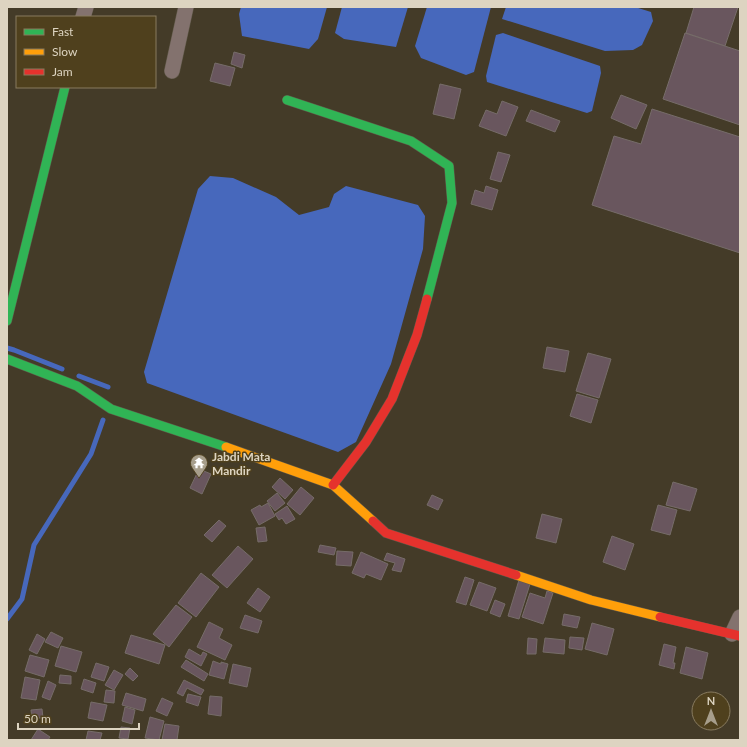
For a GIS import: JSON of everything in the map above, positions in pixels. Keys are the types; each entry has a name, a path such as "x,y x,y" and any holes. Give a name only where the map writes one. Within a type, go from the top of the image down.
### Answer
{"street":[{"path":"172,71 186,7"},
{"path":"7,321 65,88"},
{"path":"287,100 411,141 449,166 452,203 417,335 392,399 366,442 333,485"},
{"path":"7,359 76,386 111,409 213,442 333,485 386,532 591,600 736,635 740,617"}],"water":[{"path":"241,7 327,7 318,39 309,49 242,36 239,14"},
{"path":"342,7 408,7 396,47 344,39 335,33"},
{"path":"427,7 491,7 474,72 466,75 421,58 415,46"},
{"path":"506,7 635,7 651,12 653,21 642,45 633,50 605,51 502,19"},
{"path":"503,33 600,66 601,73 592,111 587,113 487,82 486,76 496,35"},
{"path":"210,176 233,178 276,197 299,215 329,207 334,194 346,186 418,205 425,216 423,249 391,364 356,442 338,452 147,383 144,372 198,189"}],"building":[{"path":"694,7 738,7 725,46 686,33"},
{"path":"685,33 740,51 740,125 663,99"},
{"path":"234,52 245,55 242,68 231,64"},
{"path":"215,63 235,68 230,86 210,81"},
{"path":"440,84 461,89 454,119 433,114"},
{"path":"621,95 647,105 636,129 611,118"},
{"path":"502,101 518,107 506,136 479,126 486,110 497,114"},
{"path":"652,109 740,137 740,253 592,205 614,136 641,144"},
{"path":"531,110 560,121 555,132 526,121"},
{"path":"498,152 510,155 501,182 490,179"},
{"path":"486,186 498,190 492,210 471,204 475,190 484,193"},
{"path":"547,347 569,351 565,372 543,368"},
{"path":"588,353 611,359 599,398 576,391"},
{"path":"577,394 598,400 591,423 570,416"},
{"path":"199,469 211,474 202,494 190,488"},
{"path":"280,478 293,490 285,499 272,487"},
{"path":"673,482 697,489 690,511 666,505"},
{"path":"301,487 314,498 300,515 287,504"},
{"path":"277,493 285,503 275,511 267,501"},
{"path":"432,495 443,500 438,510 427,505"},
{"path":"268,503 275,516 259,525 251,510"},
{"path":"658,505 677,510 670,535 651,530"},
{"path":"287,506 295,519 286,524 282,518 279,520 275,514"},
{"path":"542,514 562,519 556,543 536,538"},
{"path":"219,520 226,526 212,542 204,535"},
{"path":"265,527 267,541 258,542 256,528"},
{"path":"612,536 634,544 625,570 603,562"},
{"path":"320,545 336,548 334,555 318,552"},
{"path":"238,546 253,559 227,588 212,575"},
{"path":"337,551 353,552 351,566 336,565"},
{"path":"361,552 388,564 381,580 366,574 364,578 352,573"},
{"path":"387,553 405,559 401,572 392,570 395,563 384,560"},
{"path":"201,573 219,587 196,617 178,603"},
{"path":"465,577 474,580 466,605 456,602"},
{"path":"519,580 530,584 519,619 508,616"},
{"path":"479,582 496,588 487,611 470,605"},
{"path":"258,588 270,597 260,612 247,603"},
{"path":"547,591 553,593 543,624 522,617 530,593 545,598"},
{"path":"495,600 505,604 500,617 490,613"},
{"path":"176,605 192,617 169,647 153,634"},
{"path":"564,614 580,617 577,628 562,625"},
{"path":"245,615 262,621 258,633 240,628"},
{"path":"209,622 223,629 219,638 232,645 225,660 197,647"},
{"path":"592,623 614,629 607,655 585,649"},
{"path":"51,632 63,638 58,648 45,642"},
{"path":"37,634 45,639 37,654 29,650"},
{"path":"131,635 165,645 159,664 125,653"},
{"path":"570,637 584,638 582,650 569,648"},
{"path":"528,638 537,639 536,654 527,654"},
{"path":"545,638 565,640 564,654 543,652"},
{"path":"664,644 676,647 673,663 675,663 674,669 659,665"},
{"path":"61,646 82,652 76,672 55,666"},
{"path":"686,647 708,653 702,679 680,673"},
{"path":"189,649 201,656 203,652 207,654 201,666 185,657"},
{"path":"30,655 49,660 44,677 25,671"},
{"path":"186,660 208,674 204,681 181,667"},
{"path":"213,661 221,664 221,662 228,664 224,679 209,675"},
{"path":"96,663 109,667 104,681 91,677"},
{"path":"233,664 251,668 247,687 229,683"},
{"path":"130,668 138,676 133,681 125,674"},
{"path":"114,670 123,675 114,690 105,685"},
{"path":"60,675 71,676 71,684 59,683"},
{"path":"25,677 40,680 36,700 21,698"},
{"path":"84,679 96,683 93,693 81,689"},
{"path":"184,680 204,690 201,695 187,688 183,696 177,693"},
{"path":"48,681 56,685 50,700 42,697"},
{"path":"106,690 115,691 114,703 104,702"},
{"path":"126,693 146,699 143,711 122,705"},
{"path":"188,694 201,697 198,706 186,702"},
{"path":"210,696 222,697 221,716 208,714"},
{"path":"162,698 173,703 167,716 156,711"},
{"path":"91,702 107,705 103,721 88,718"},
{"path":"125,707 135,710 132,724 122,721"},
{"path":"42,709 43,718 32,718 31,710"},
{"path":"150,717 164,721 159,740 145,738"},
{"path":"165,724 179,726 177,740 162,740"},
{"path":"121,727 130,728 128,739 119,738"},
{"path":"38,729 50,737 48,740 31,740"},
{"path":"88,731 102,733 100,740 86,740"}],"waterway":[{"path":"7,348 62,369"},
{"path":"79,376 108,387"},
{"path":"7,619 22,599 34,545 91,454 103,420"}],"traffic: fast":[{"path":"7,321 65,88"},
{"path":"287,100 411,141 449,166 452,203 427,299"},
{"path":"7,359 77,386 111,409 226,447"}],"traffic: slow":[{"path":"226,447 333,485 373,521"},
{"path":"516,575 591,600 660,617"}],"traffic: jam":[{"path":"333,485 366,442 392,399 417,335 427,299"},
{"path":"373,521 386,533 516,575"},
{"path":"660,617 740,636"}],"place":[{"name":"Jabdi Mata Mandir","path":"199,478"}]}
